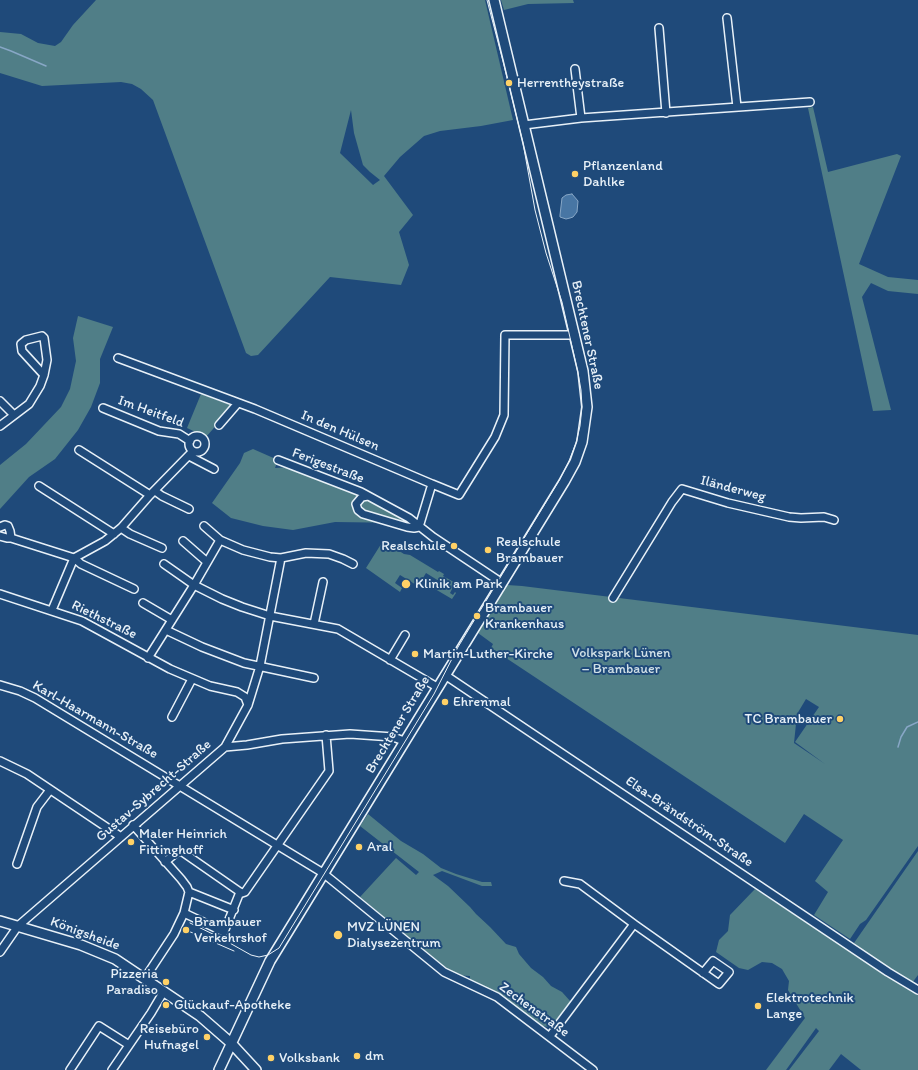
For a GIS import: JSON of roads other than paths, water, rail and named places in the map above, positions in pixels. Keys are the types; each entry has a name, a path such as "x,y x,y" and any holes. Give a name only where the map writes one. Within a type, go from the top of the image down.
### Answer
{"main road":[{"name":"Brechtener Straße","path":"219,1070 270,961 564,482 582,442 587,415 587,397 583,371 494,0"},
{"name":"Königsheide","path":"0,921 105,954 127,966 200,1016 231,1044 256,1070"}],"street":[{"path":"727,18 737,107"},
{"path":"659,28 666,113"},
{"path":"576,69 581,118"},
{"path":"524,125 581,118 810,102"},
{"name":"In den Hülsen","path":"118,358 238,403 459,495 495,437 504,415 505,335 575,335"},
{"path":"0,426 29,404 44,375 46,360 44,338 42,336 26,340 20,344 22,351 44,375"},
{"path":"0,401 14,416"},
{"path":"218,425 238,403"},
{"name":"Im Heitfeld","path":"103,408 159,431 179,434 190,441"},
{"name":"Im Heitfeld","path":"74,558 105,541 121,528 152,493 191,453 202,450 205,445 203,439 198,436 194,437 190,441 191,453"},
{"path":"79,450 152,493 162,496 189,509"},
{"path":"191,453 214,469"},
{"name":"Ferigestraße","path":"278,460 368,496 409,518 433,537 502,583"},
{"path":"419,527 432,484"},
{"path":"39,486 114,534"},
{"name":"Iländerweg","path":"612,598 672,502 682,489 728,503 789,517 824,517 834,520"},
{"name":"Ferigestraße","path":"368,496 358,499 356,504 358,510 369,516 393,523 414,528 419,527"},
{"path":"0,527 4,525 8,526 11,538"},
{"path":"204,526 220,540 243,550 270,557 281,558 306,553 329,554 353,564"},
{"path":"121,528 130,534 162,548"},
{"path":"0,536 11,538 74,558 80,564 134,589"},
{"path":"148,658 194,585 220,540"},
{"path":"183,542 207,562"},
{"path":"52,610 74,558"},
{"path":"225,747 248,705 260,666 281,558"},
{"path":"164,564 194,585 222,599 270,616 338,629 437,688"},
{"path":"314,624 323,582"},
{"name":"Riethstraße","path":"0,594 82,621 148,658 192,680 237,692 245,697 248,705"},
{"path":"143,602 172,620"},
{"path":"166,630 202,647 244,663 314,678"},
{"path":"390,660 405,636"},
{"name":"Elsa-Brändström-Straße","path":"445,675 888,972 918,990"},
{"path":"172,717 192,680"},
{"name":"Karl-Haarmann-Straße","path":"0,685 20,691 35,698 324,873"},
{"name":"Gustav-Sybrecht-Straße","path":"0,952 18,926 225,747 282,739 350,734 381,735 404,741"},
{"path":"184,913 224,932 243,892 278,845 329,771 326,735"},
{"path":"0,760 27,774 121,837"},
{"path":"17,864 37,807 50,790"},
{"path":"133,825 187,887 189,892 184,913 174,934 145,978"},
{"path":"165,862 177,852 181,851 243,892"},
{"name":"Zechenstraße","path":"324,873 444,972 497,997 593,1070"},
{"path":"564,881 580,884 703,973"},
{"path":"189,892 234,910"},
{"path":"550,1036 634,924"},
{"path":"112,1070 151,1013 164,991"},
{"path":"70,1070 99,1026 129,1045"}],"water":[{"path":"572,194 578,201 577,212 570,218 566,219 560,217 562,198 566,195"}],"waterway":[{"path":"0,47 46,66"},
{"path":"898,747 901,737 907,727 918,722"}],"tram line":[{"path":"190,923 251,955 259,957 268,955 279,948 434,694 458,647 560,479 576,443 582,407 578,373 562,302 546,253 535,210 523,143 487,0"},
{"path":"186,930 234,951"}],"place":[{"name":"Herrentheystraße","path":"509,83"},
{"name":"Pflanzenland Dahlke","path":"575,174"},
{"name":"Realschule","path":"454,546"},
{"name":"Realschule Brambauer","path":"488,550"},
{"name":"Klinik am Park","path":"406,584"},
{"name":"Brambauer Krankenhaus","path":"477,616"},
{"name":"Martin-Luther-Kirche","path":"415,654"},
{"name":"Ehrenmal","path":"445,702"},
{"name":"TC Brambauer","path":"840,719"},
{"name":"Maler Heinrich Fittinghoff","path":"131,842"},
{"name":"Aral","path":"359,847"},
{"name":"Brambauer Verkehrshof","path":"186,930"},
{"name":"MVZ LÜNEN Dialysezentrum","path":"338,935"},
{"name":"Pizzeria Paradiso","path":"166,982"},
{"name":"Glückauf-Apotheke","path":"166,1005"},
{"name":"Elektrotechnik Lange","path":"758,1006"},
{"name":"Reisebüro Hufnagel","path":"207,1037"},
{"name":"dm","path":"357,1056"},
{"name":"Volksbank","path":"271,1058"}],"park label":[{"name":"Volkspark Lünen – Brambauer","path":"621,662"}]}
